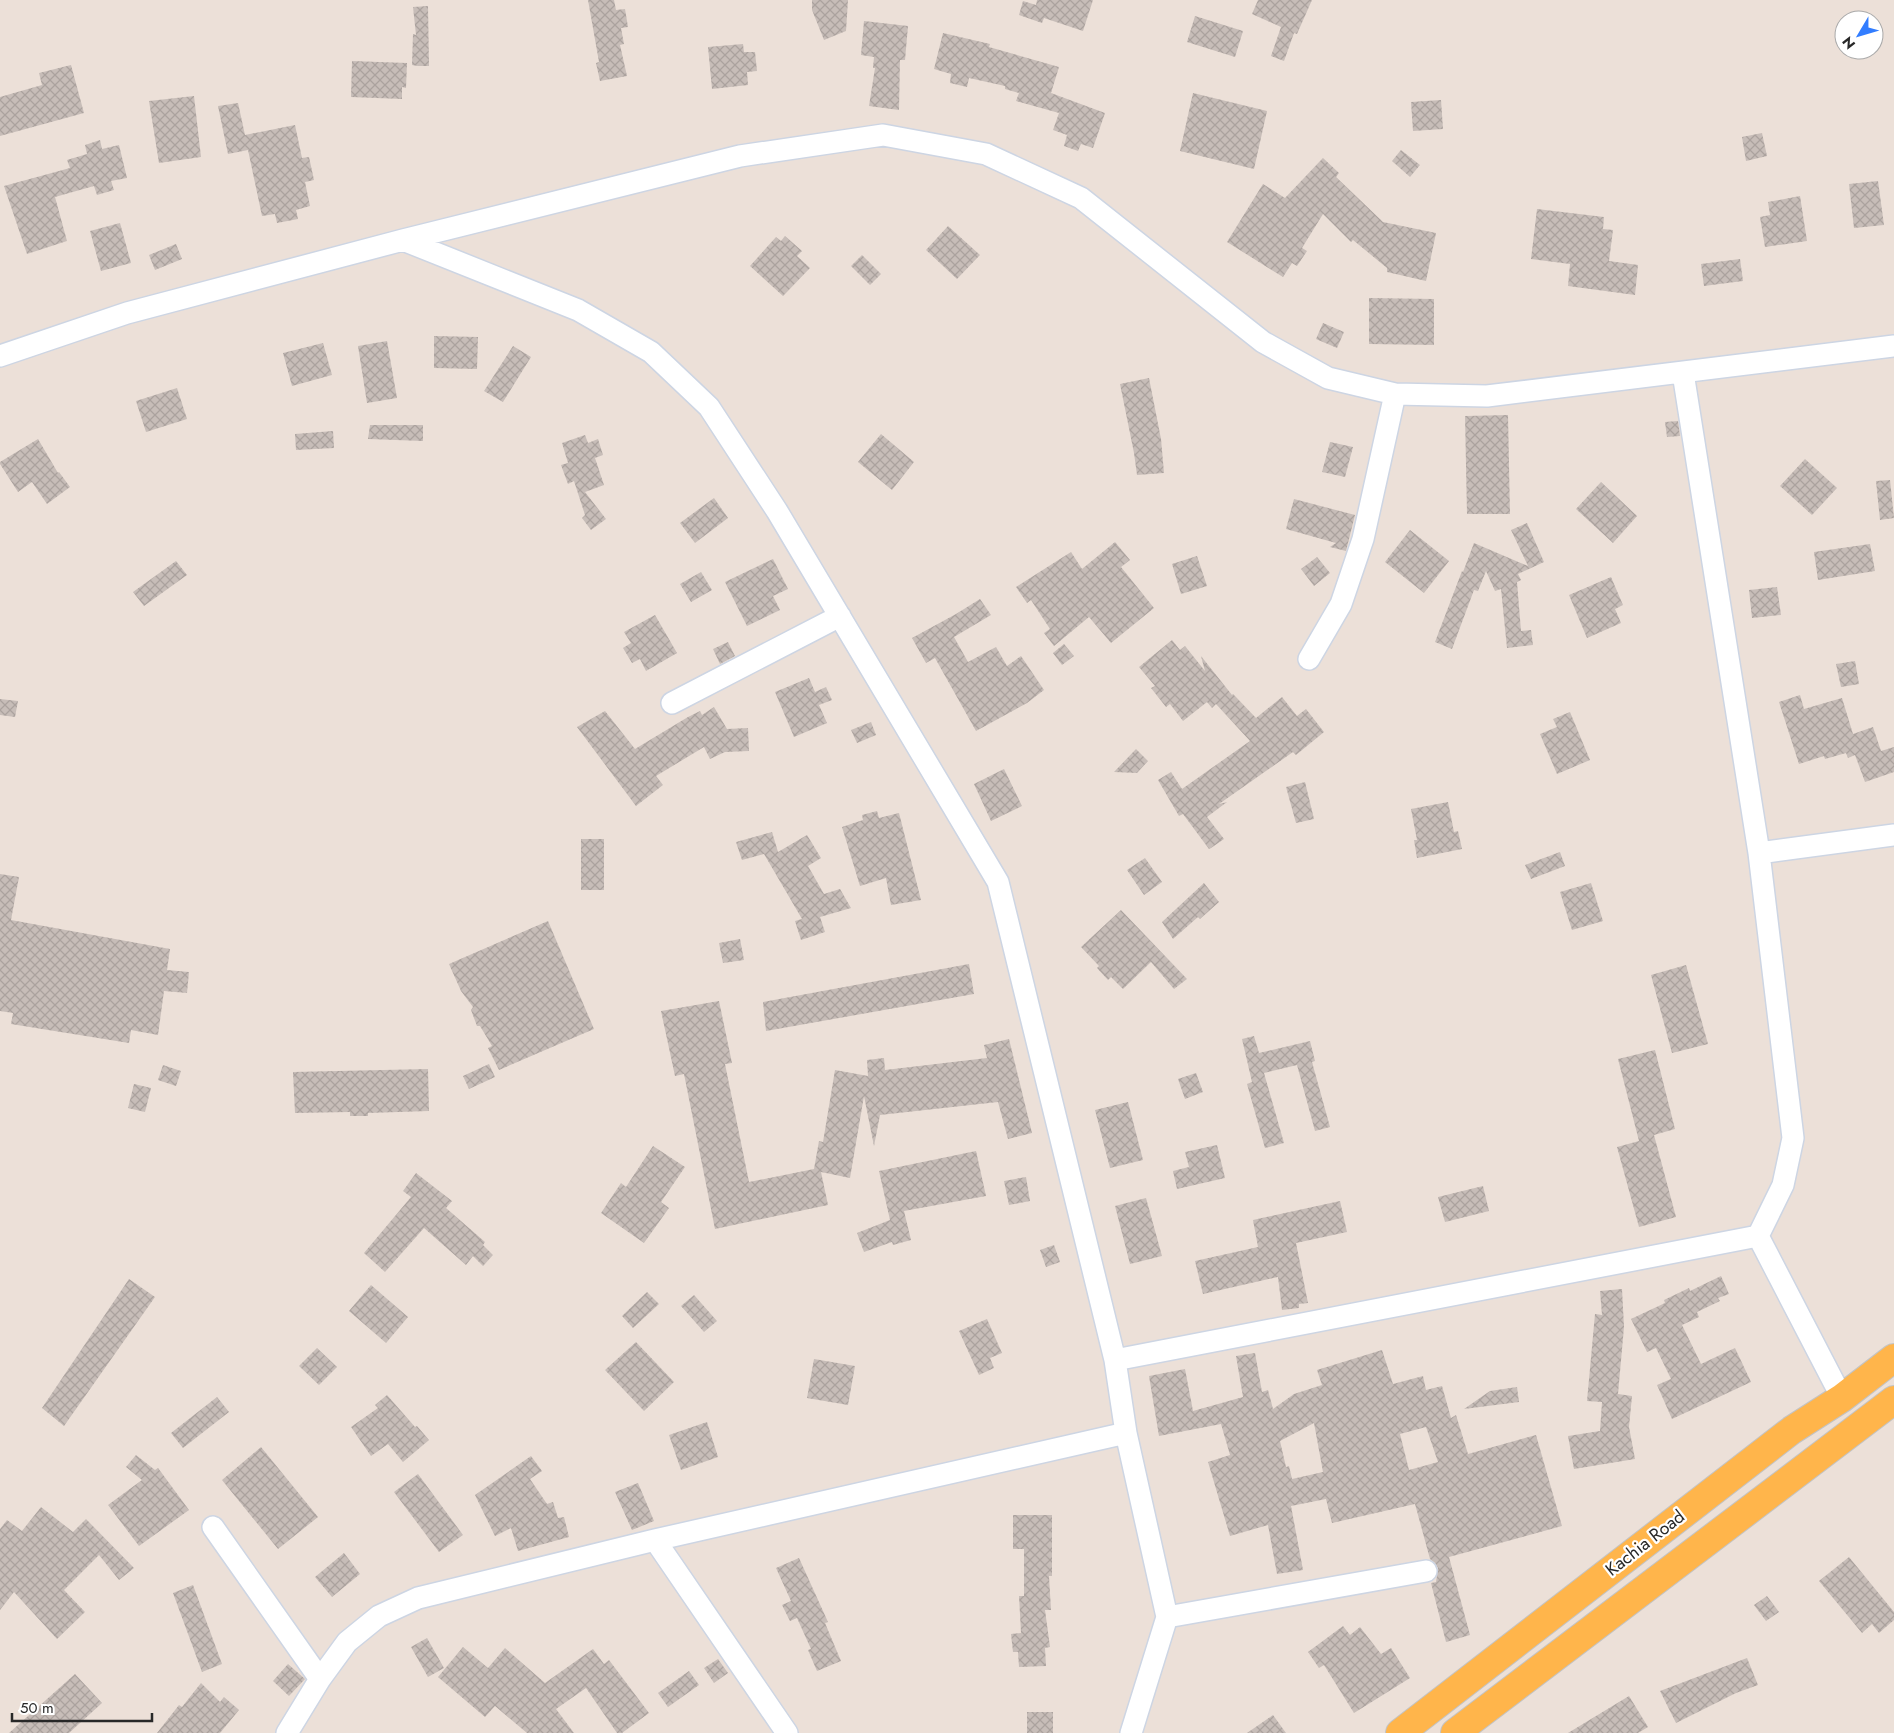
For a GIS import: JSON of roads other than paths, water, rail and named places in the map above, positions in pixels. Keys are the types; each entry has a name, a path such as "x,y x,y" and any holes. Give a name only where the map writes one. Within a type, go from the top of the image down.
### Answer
{"main road":[{"name":"Kachia Road","path":"1400,1733 1792,1430 1842,1398 1894,1358"},
{"name":"Kachia Road","path":"1455,1733 1894,1400"}],"street":[{"path":"0,356 127,313 404,240 740,156 884,135 986,154 1082,198 1263,342 1328,378 1395,394 1487,396 1894,346"},
{"path":"404,240 578,310 651,352 709,407 777,510 998,882 1115,1360 1126,1433 1167,1618 1131,1733"},
{"path":"1682,373 1759,853 1793,1138 1783,1185 1758,1236"},
{"path":"1309,659 1341,604 1363,539 1395,394"},
{"path":"672,703 840,616"},
{"path":"1759,853 1894,835"},
{"path":"1115,1360 1758,1236"},
{"path":"1758,1236 1842,1398"},
{"path":"287,1733 320,1679 347,1642 379,1616 418,1598 655,1540 1126,1433"},
{"path":"213,1527 320,1679"},
{"path":"655,1540 787,1733"},
{"path":"1167,1618 1426,1571"}]}
